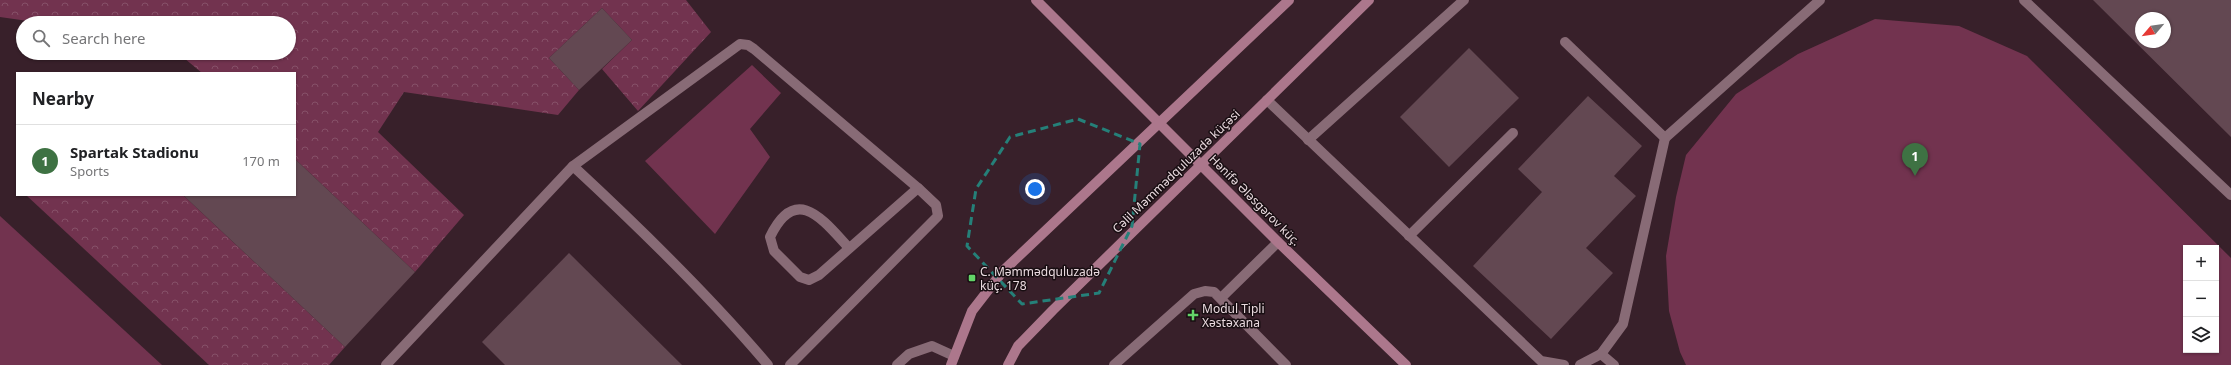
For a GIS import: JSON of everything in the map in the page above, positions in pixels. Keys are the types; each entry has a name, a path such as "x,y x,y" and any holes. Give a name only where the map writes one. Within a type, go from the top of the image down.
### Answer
{"main road":[{"name":"Hənifə Ələsgərov küç.","path":"1036,0 1278,242 1406,365"},
{"path":"952,360 972,311 1003,272 1289,0"},
{"name":"Cəlil Məmmədquluzadə küçəsi","path":"1008,365 1018,346 1033,330 1369,0"}],"lane":[{"path":"1308,140 1464,0"},
{"path":"1580,365 1601,354 1623,324 1665,138 1820,0"},
{"path":"2024,0 2231,194"},
{"path":"1564,42 1665,138"},
{"path":"386,365 572,166 740,44 748,45 754,49 918,188 936,205 938,216 790,365"},
{"path":"1267,100 1541,361 1564,365"},
{"path":"1409,236 1513,133"},
{"path":"572,166 630,219 740,332 768,365"},
{"path":"849,248 822,219 808,210 797,209 785,216 775,227 770,237 774,251 800,277 810,280 819,275 918,188"},
{"path":"1221,298 1278,242"},
{"path":"1114,365 1194,294 1205,291 1214,292 1221,298 1286,365"},
{"path":"897,365 909,354 932,346 952,360"},
{"path":"1601,354 1614,365"}],"highlighted area":[{"path":"1078,119 1140,144 1132,226 1099,293 1022,304 967,246 976,189 1010,137"}],"green space":[{"path":"0,0 686,0 711,32 638,111 602,69 632,40 602,8 549,58 579,90 558,115 404,92 378,132 464,215 415,272 296,160 296,72 201,72 186,60 296,60 296,16 16,16 16,19 0,17"},
{"path":"1875,19 1959,26 2027,56 2218,245 2183,245 2183,353 2219,353 2219,246 2231,258 2231,365 1686,365 1680,352 1669,311 1666,256 1676,197 1686,155 1736,94 1798,54"},
{"path":"752,65 781,93 750,129 770,157 715,234 645,161"},
{"path":"27,196 184,196 345,347 329,365 209,365"},
{"path":"0,216 162,365 0,365"}],"building":[{"path":"2093,0 2231,0 2231,137 2141,48 2171,48 2171,12 2135,12 2135,42"},
{"path":"602,8 632,40 579,90 549,58"},
{"path":"1469,48 1519,98 1449,167 1400,117"},
{"path":"1588,96 1642,146 1614,176 1636,196 1586,248 1613,273 1551,339 1473,266 1542,192 1518,169"},
{"path":"296,160 415,272 345,347 184,196 296,196"},
{"path":"569,253 682,365 505,365 482,342"}],"place":[{"name":"Spartak Stadionu","path":"1915,176"},
{"name":"C. Məmmədquluzadə küç. 178","path":"972,278"},
{"name":"Modul Tipli Xəstəxana","path":"1193,315"}]}
